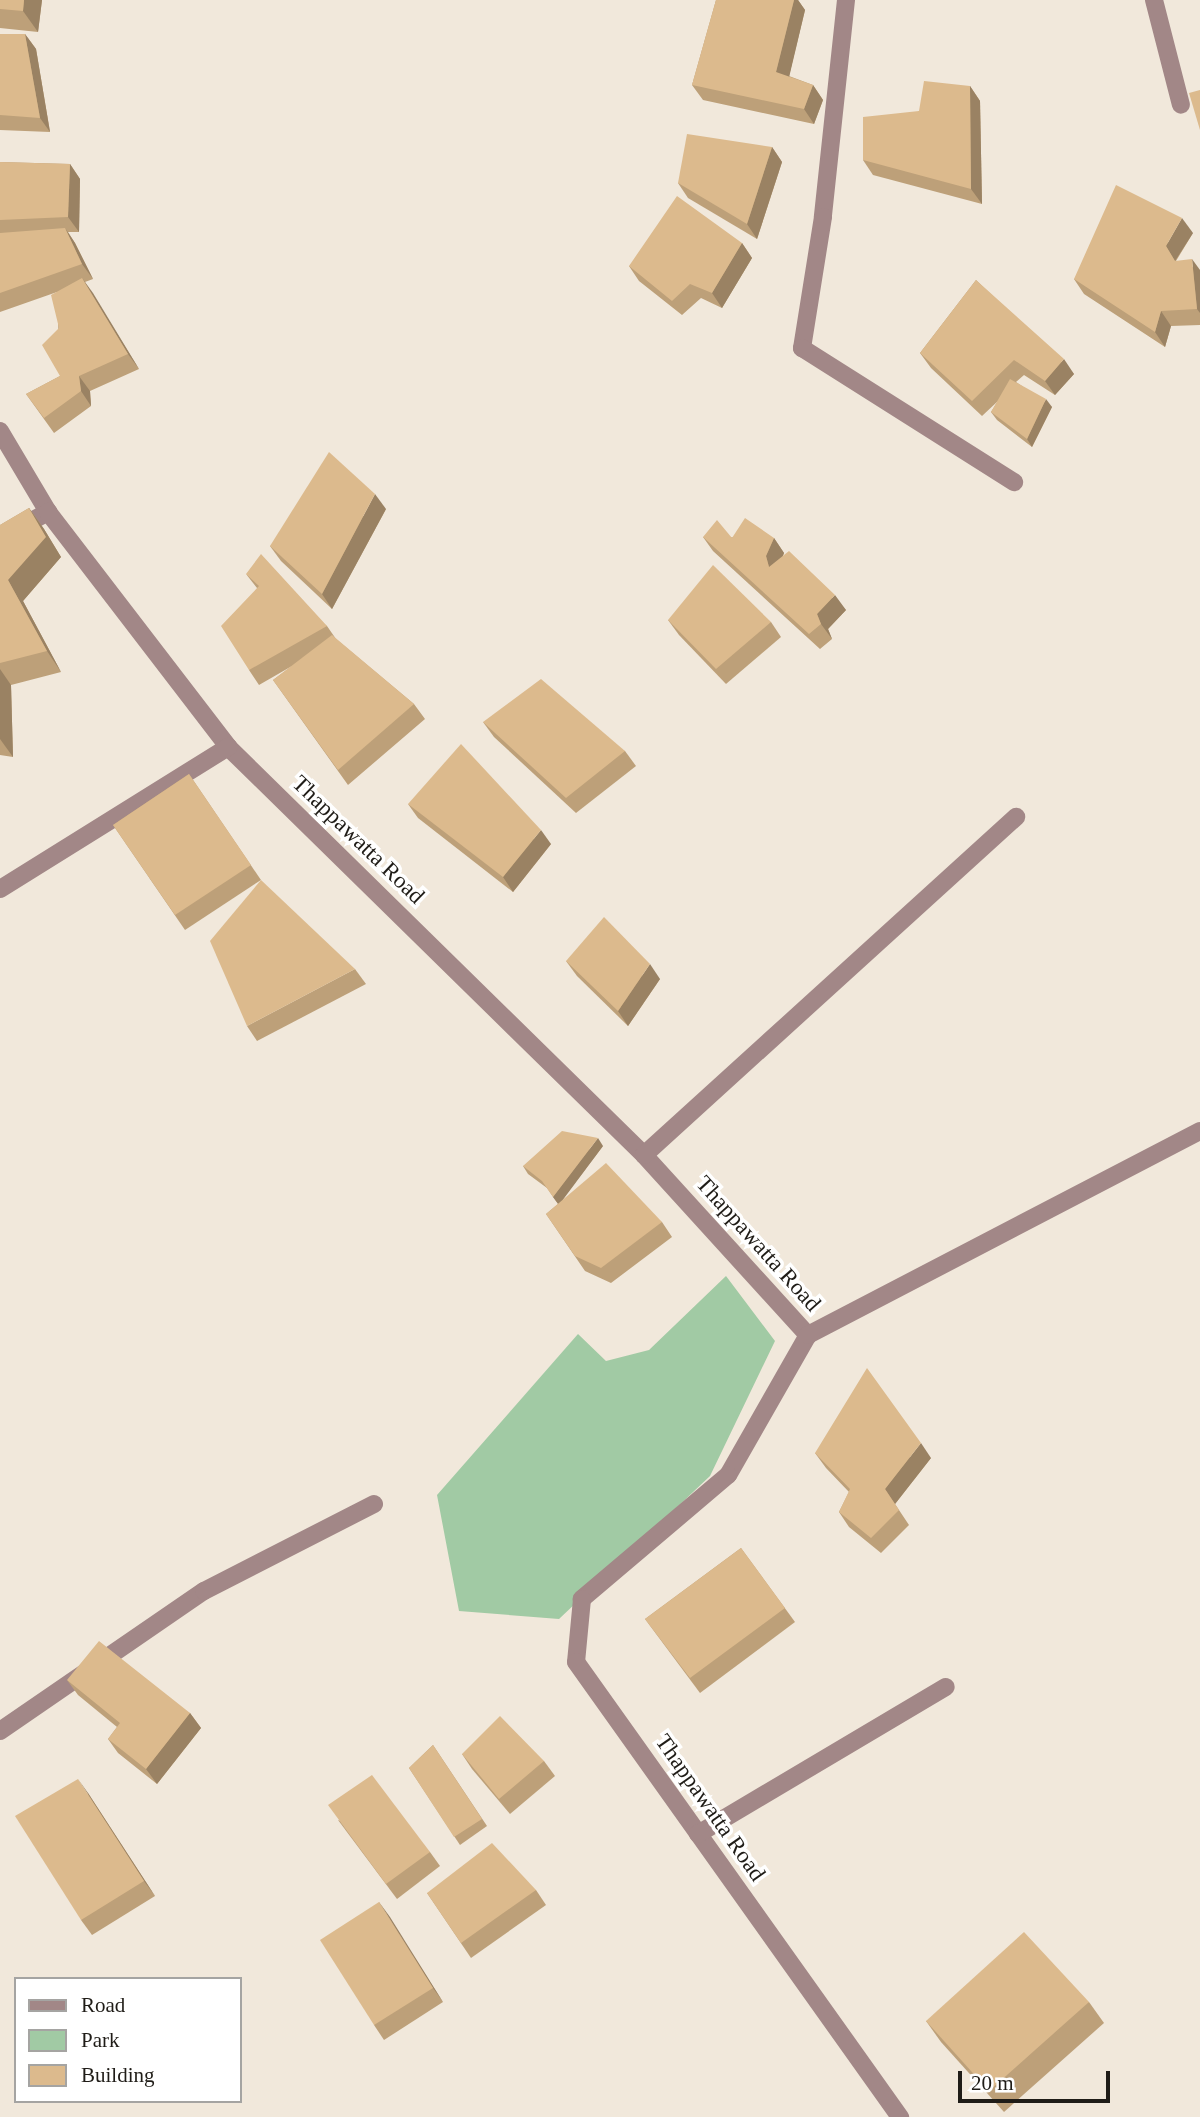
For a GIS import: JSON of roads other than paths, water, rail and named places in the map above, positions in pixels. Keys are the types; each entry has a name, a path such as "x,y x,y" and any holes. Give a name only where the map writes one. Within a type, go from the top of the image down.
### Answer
{"street":[{"path":"846,0 823,217 802,348 1014,482"},
{"path":"1154,0 1181,105"},
{"name":"Thappawatta Road","path":"0,431 48,512 228,747 643,1155 808,1335 728,1475 582,1598 576,1662 900,2117"},
{"path":"0,538 48,512"},
{"path":"0,889 228,747"},
{"path":"643,1155 1016,817"},
{"path":"808,1335 1200,1131"},
{"path":"0,1731 204,1591 373,1504"},
{"path":"698,1834 946,1687"}]}
